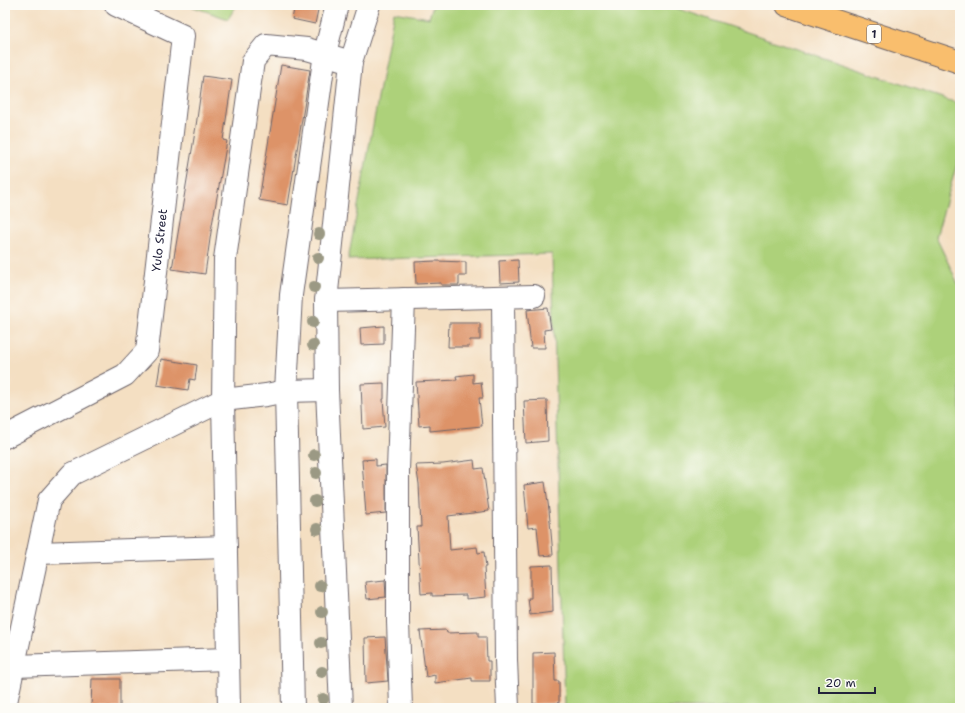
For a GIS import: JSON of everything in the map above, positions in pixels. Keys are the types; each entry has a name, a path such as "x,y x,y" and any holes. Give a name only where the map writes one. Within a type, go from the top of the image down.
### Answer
{"highway":[{"name":"1","path":"787,5 960,62"}],"street":[{"name":"Yulo Street","path":"5,437 125,375 147,351 183,36 116,5"},
{"path":"293,708 286,391 291,295 325,53 337,5"},
{"path":"341,708 327,390 326,301 351,62 369,5"},
{"path":"230,708 223,400 225,259 253,61 266,46 307,49 325,53 351,62"},
{"path":"326,301 534,296"},
{"path":"503,297 506,652 508,708"},
{"path":"401,708 398,622 398,470 404,299"},
{"path":"5,707 49,500 72,474 223,400 286,391 327,390"},
{"path":"38,552 226,547"},
{"path":"14,666 228,659"}],"green space":[{"path":"188,5 237,5 228,19"},
{"path":"433,5 667,5 960,104 960,153 936,237 960,288 960,708 565,708 552,254 348,260 394,12 429,18"}],"building":[{"path":"295,5 319,5 315,24 292,19"},
{"path":"281,65 310,70 288,205 259,200"},
{"path":"203,76 232,80 223,140 227,141 205,274 172,269"},
{"path":"518,260 519,282 500,283 499,261"},
{"path":"415,262 466,262 466,276 459,276 459,285 441,285 441,283 416,284"},
{"path":"548,308 551,329 544,330 545,348 531,348 527,310"},
{"path":"449,323 480,323 480,340 470,340 469,347 448,347"},
{"path":"384,326 384,344 361,345 360,328"},
{"path":"161,359 197,365 195,380 190,379 188,390 157,385"},
{"path":"473,374 473,383 481,382 483,398 479,398 482,426 430,431 430,425 419,426 416,382 457,380 456,376"},
{"path":"384,383 383,399 385,427 363,429 361,384"},
{"path":"547,400 548,441 526,443 524,401"},
{"path":"376,459 376,466 386,465 386,513 366,515 362,460"},
{"path":"474,460 475,469 483,468 489,511 448,516 450,550 477,547 478,553 484,552 486,567 484,567 486,597 466,599 466,595 432,596 432,593 421,594 417,527 421,527 419,484 416,465 443,464"},
{"path":"545,482 553,555 540,556 537,527 528,528 524,485"},
{"path":"552,565 553,612 530,615 528,598 531,598 531,566"},
{"path":"385,580 386,597 367,599 365,582"},
{"path":"446,630 447,633 478,632 478,637 486,637 487,661 490,661 490,681 472,681 472,678 435,683 435,675 426,677 420,631"},
{"path":"385,637 388,681 366,683 365,638"},
{"path":"554,652 555,681 559,681 559,703 533,704 533,653"},
{"path":"92,679 120,679 120,708 91,708"}]}
